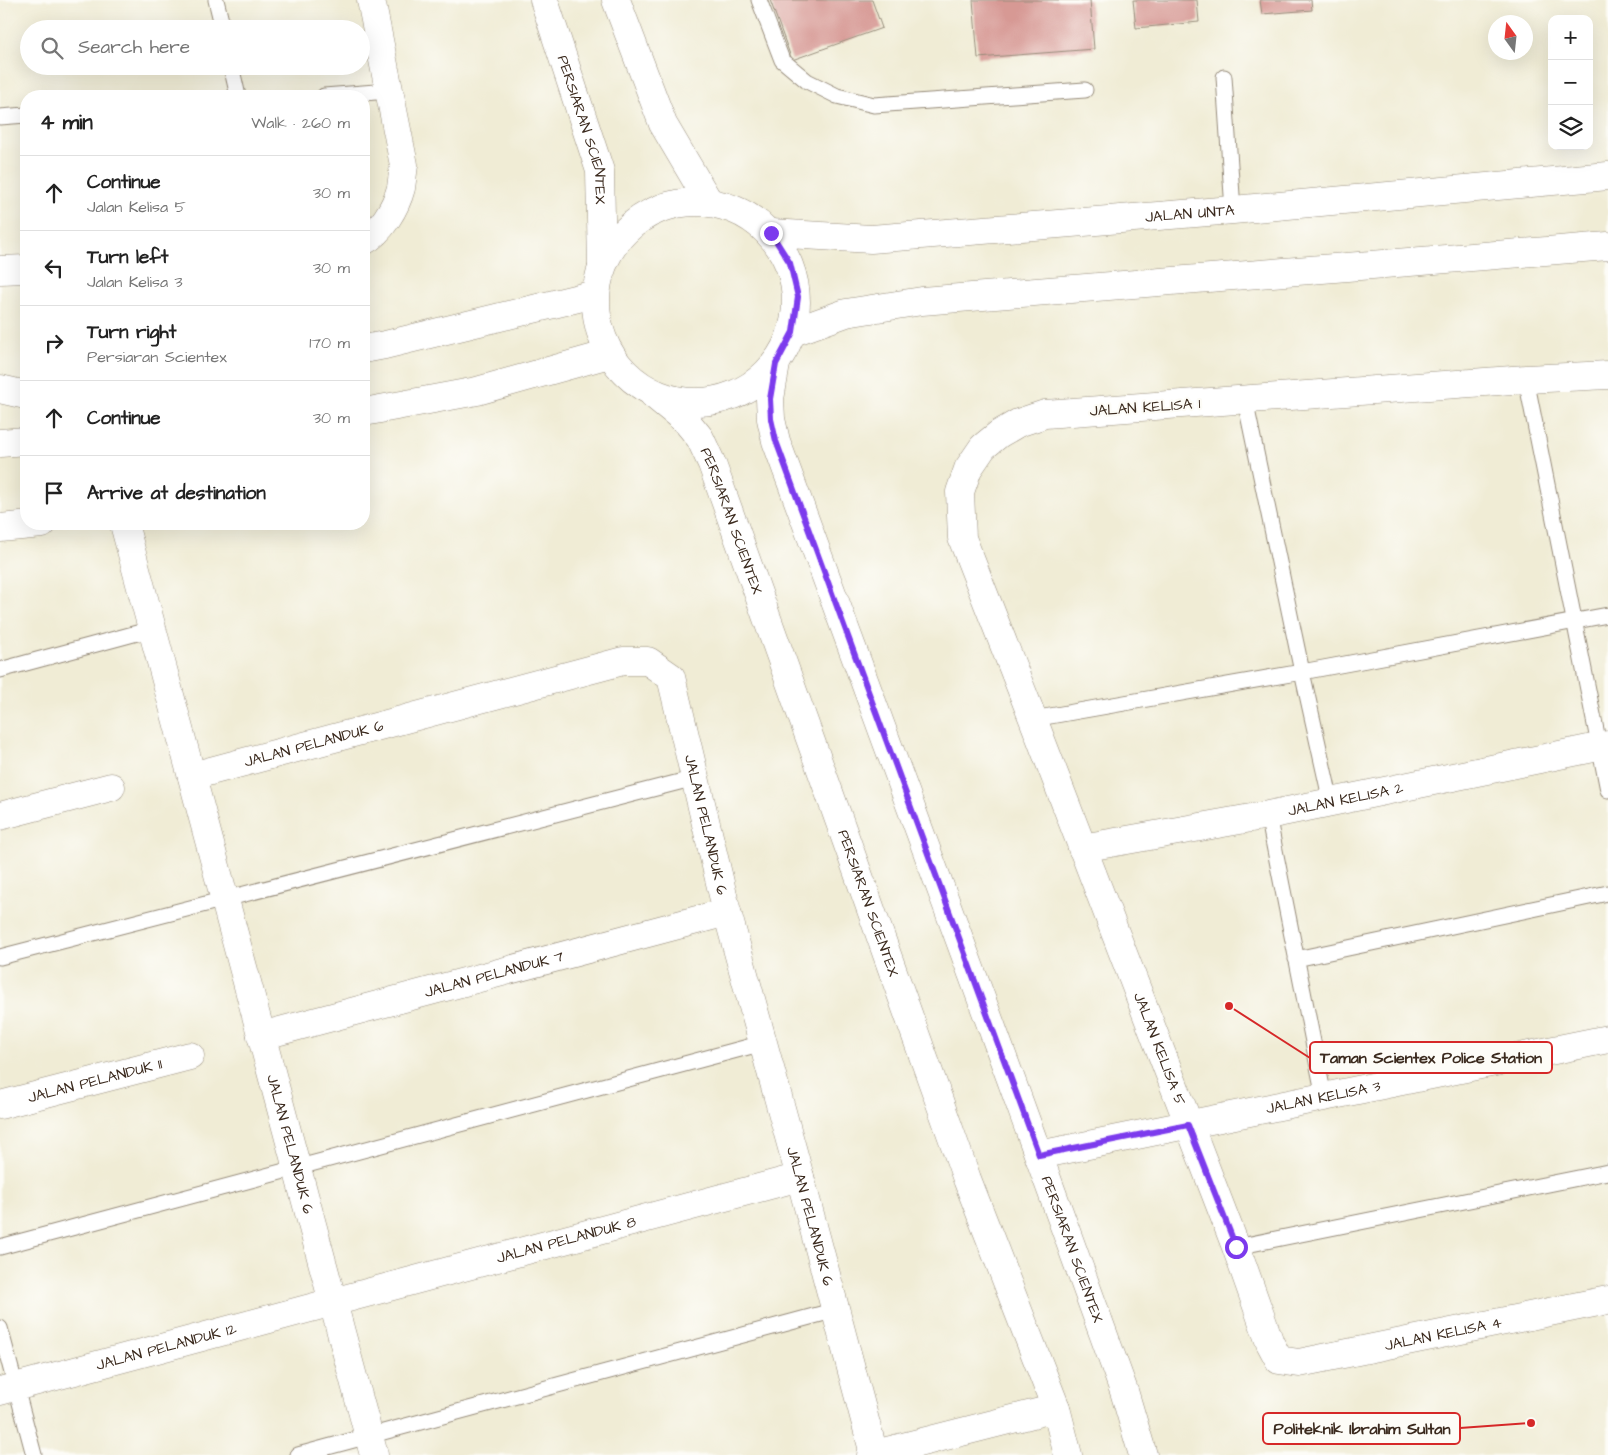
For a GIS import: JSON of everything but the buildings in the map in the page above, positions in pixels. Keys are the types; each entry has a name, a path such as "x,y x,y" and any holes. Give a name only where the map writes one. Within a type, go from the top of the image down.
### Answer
{"street":[{"path":"370,237 389,216 400,189 404,165 371,0"},
{"name":"PERSIARAN SCIENTEX","path":"544,0 600,171 602,265"},
{"path":"616,0 663,124 709,202"},
{"name":"JALAN UNTA","path":"771,233 871,239 1233,210 1608,176"},
{"path":"709,202 742,212 771,233 790,263 798,297 793,332 776,364 747,389 719,401 685,403 654,395 628,378 608,354 597,326 595,294 602,265 618,238 641,217 674,204 709,202"},
{"path":"793,332 846,313 922,301 1608,246"},
{"path":"0,270 20,269"},
{"path":"370,348 595,294"},
{"path":"370,411 477,391 608,354"},
{"name":"PERSIARAN SCIENTEX","path":"776,364 770,399 771,419 776,441 1039,1155 1124,1391 1143,1455"},
{"name":"JALAN KELISA 1","path":"1082,848 1034,719 962,538 960,492 968,469 983,447 999,434 1018,423 1045,414 1526,379 1608,375"},
{"path":"0,389 20,387"},
{"path":"0,389 20,394"},
{"name":"PERSIARAN SCIENTEX","path":"654,395 687,422 700,438 712,464 967,1179 1056,1408 1068,1455"},
{"path":"0,443 20,441"},
{"path":"0,528 20,526"},
{"name":"JALAN PELANDUK 6","path":"126,530 372,1446"},
{"name":"JALAN PELANDUK 6","path":"192,776 623,661 648,661 671,677 727,912 836,1310 873,1455"},
{"name":"JALAN KELISA 2","path":"1082,848 1268,815 1603,746"},
{"path":"0,816 111,787"},
{"name":"JALAN KELISA 5","path":"1082,848 1236,1247 1270,1343 1280,1360"},
{"name":"JALAN PELANDUK 7","path":"261,1036 727,912"},
{"name":"JALAN KELISA 3","path":"1039,1155 1608,1039"},
{"name":"JALAN PELANDUK 11","path":"0,1105 190,1056"},
{"name":"JALAN PELANDUK 8","path":"333,1302 800,1177"},
{"name":"JALAN KELISA 4","path":"1280,1360 1299,1363 1608,1300"},
{"name":"JALAN PELANDUK 12","path":"8,1389 333,1302"},
{"path":"873,1455 1056,1408"}],"lane":[{"path":"216,0 220,20"},
{"path":"760,0 782,60 807,81 837,96 874,105 1084,90"},
{"path":"233,75 237,90"},
{"path":"1224,77 1233,210"},
{"path":"370,92 389,91"},
{"path":"0,117 20,115"},
{"path":"1526,379 1573,622 1603,746 1608,790"},
{"path":"1245,400 1302,672 1332,802"},
{"path":"1034,719 1302,672 1608,615"},
{"path":"0,670 152,629"},
{"path":"0,957 695,778"},
{"path":"1268,815 1324,1097"},
{"path":"1296,959 1608,893"},
{"path":"0,1247 764,1043"},
{"path":"1236,1247 1608,1172"},
{"path":"298,1455 372,1446 836,1310"},
{"path":"0,1328 8,1389 34,1455"}],"place":[{"name":"Taman Scientex Police Station","path":"1229,1006"},
{"name":"Politeknik Ibrahim Sultan","path":"1531,1423"}],"route":[{"path":"771,233 790,263 798,297 793,332 776,364 770,399 771,419 776,441 1039,1155 1188,1125 1236,1247"}]}
